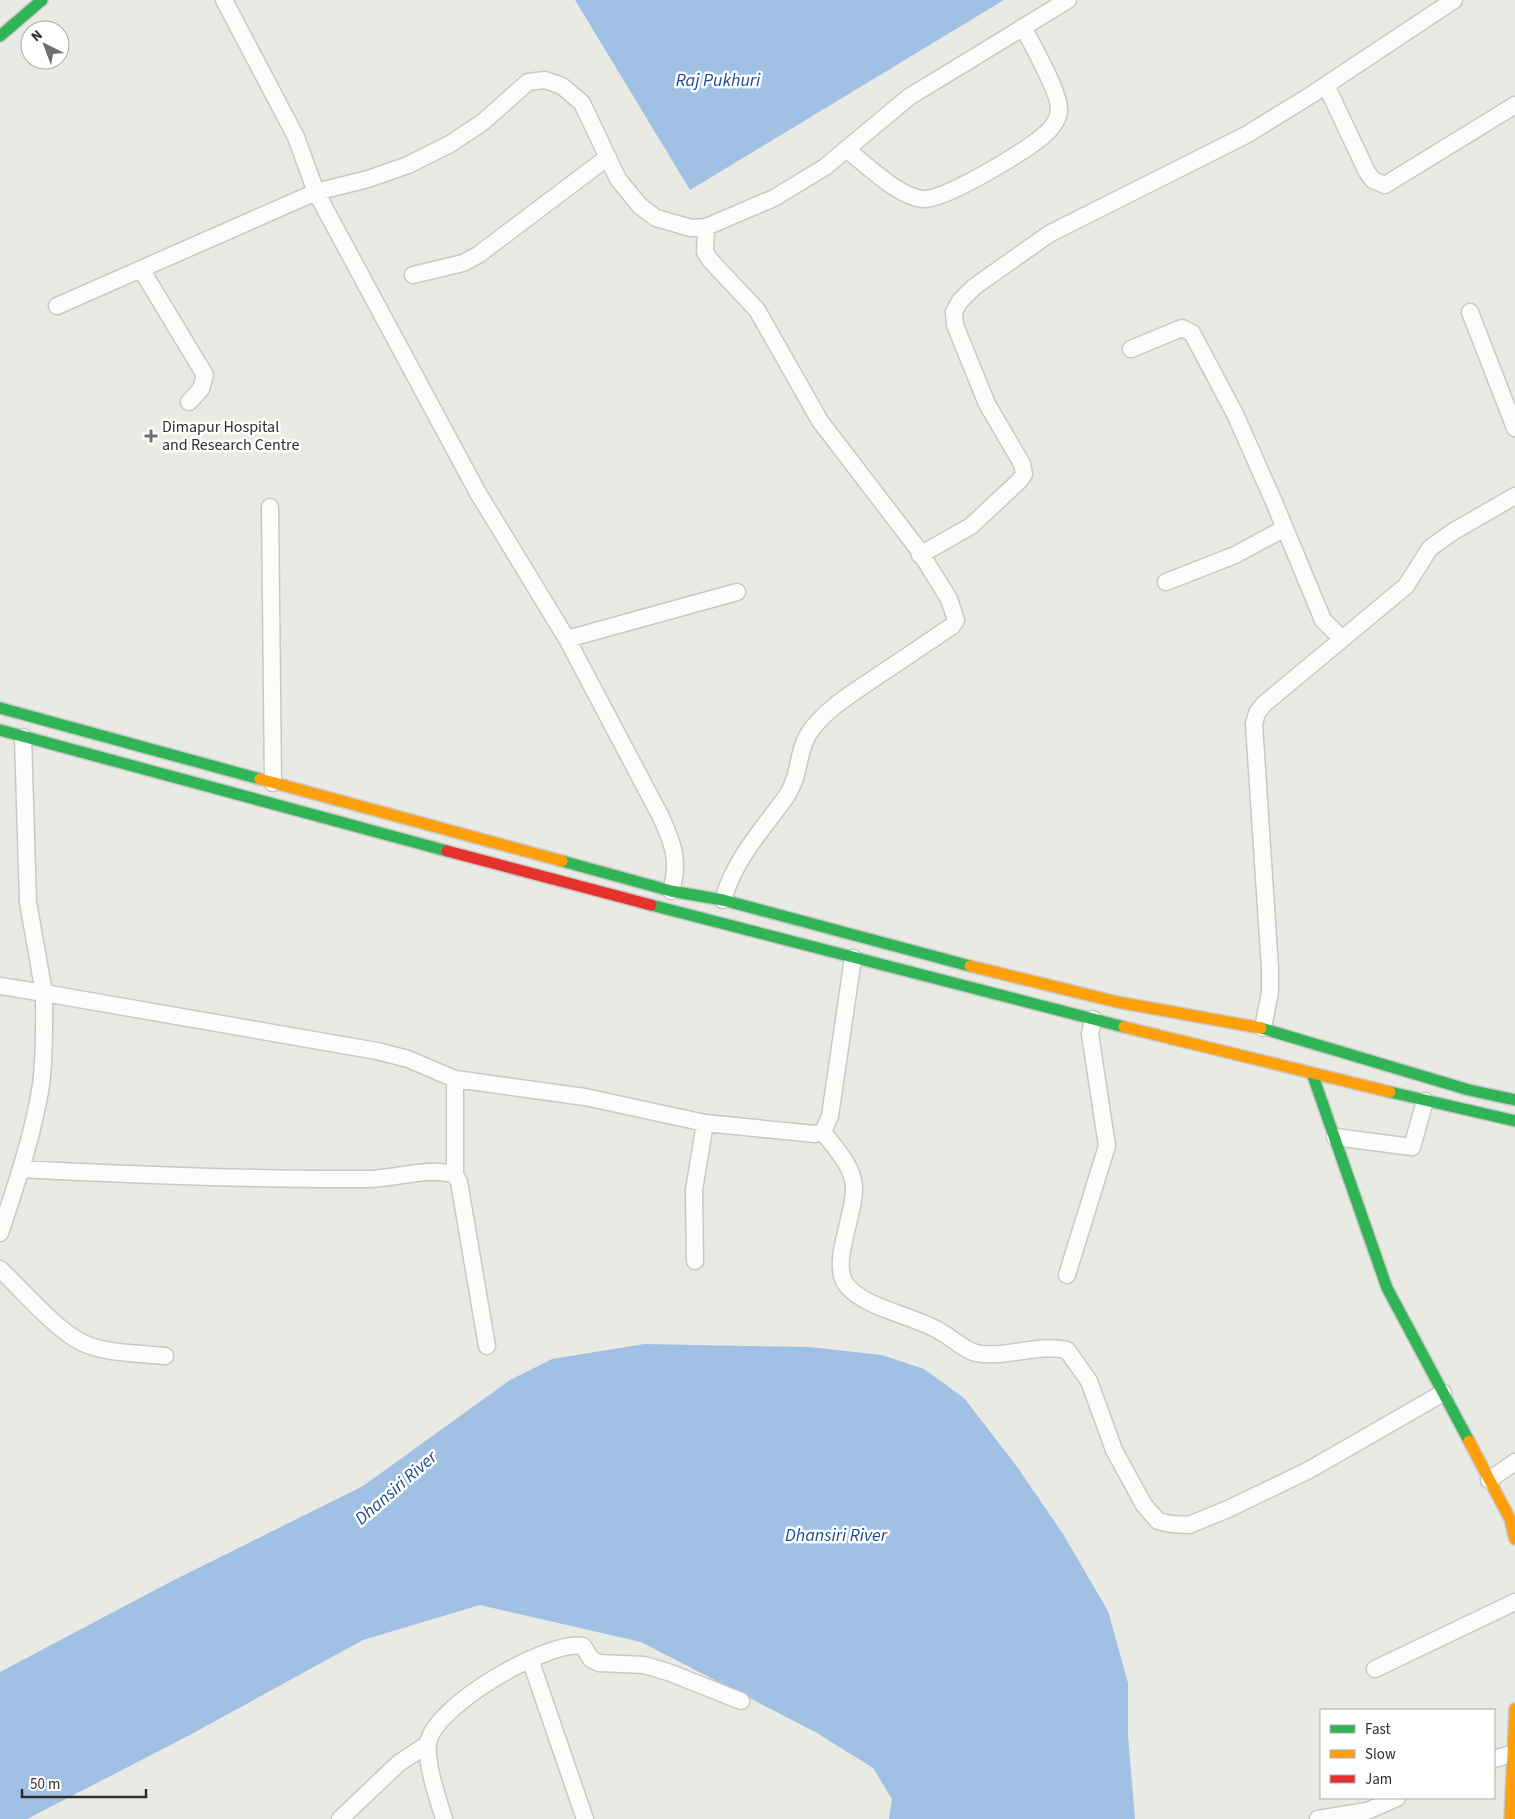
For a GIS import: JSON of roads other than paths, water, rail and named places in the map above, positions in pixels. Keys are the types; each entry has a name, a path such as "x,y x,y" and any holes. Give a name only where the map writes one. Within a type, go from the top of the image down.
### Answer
{"main road":[{"path":"0,36 42,0"},
{"path":"0,708 671,891 723,900 860,938 1108,1000 1262,1028 1469,1090 1515,1100"},
{"path":"0,730 330,822 854,958 1313,1076 1515,1121"},
{"path":"1313,1076 1387,1288 1510,1519 1515,1539"},
{"path":"1510,1819 1515,1709"}],"street":[{"path":"224,0 296,137 316,192 478,493 567,639 661,817 674,847 675,878 671,891"},
{"path":"57,306 316,192 368,179 400,167 450,144 483,122 528,82 545,80 562,86 582,103 618,179 640,206 656,218 691,228 706,227 774,198 825,167 909,97 1068,0"},
{"path":"920,556 971,526 1024,474 1022,464 987,404 955,325 954,312 960,301 974,287 1049,234 1246,135 1326,85 1454,0"},
{"path":"846,149 904,194 922,199 935,199 956,190 1042,137 1055,124 1059,111 1056,97 1023,27"},
{"path":"1326,85 1367,172 1374,180 1385,184 1515,105"},
{"path":"413,276 463,263 478,255 608,157"},
{"path":"706,227 704,252 757,310 820,421 920,556 949,599 956,620 952,626 837,704 820,720 809,734 803,746 798,773 789,792 738,861 728,881 723,900"},
{"path":"141,269 204,375 201,389 189,402"},
{"path":"1470,312 1515,428"},
{"path":"1131,349 1182,328 1192,333 1235,414 1323,620 1342,639"},
{"path":"1262,1028 1270,992 1270,969 1254,724 1257,712 1264,704 1406,586 1430,548 1454,531 1515,496"},
{"path":"270,507 273,783"},
{"path":"1166,582 1235,555 1285,528"},
{"path":"567,639 736,592"},
{"path":"0,1233 22,1169 40,1086 44,1043 44,993 28,902 23,737"},
{"path":"823,1132 830,1116 854,958"},
{"path":"0,986 377,1051 408,1059 455,1079 585,1097 705,1123 805,1134 823,1132"},
{"path":"1067,1275 1107,1146 1090,1034 1093,1019"},
{"path":"455,1079 455,1175 458,1182 487,1346"},
{"path":"1334,1137 1412,1147 1425,1101"},
{"path":"695,1261 694,1190 705,1123"},
{"path":"823,1132 849,1166 854,1187 841,1257 842,1274 847,1286 876,1305 921,1322 953,1339 964,1349 988,1354 1050,1346 1067,1350 1090,1381 1114,1450 1144,1505 1158,1521 1189,1525 1228,1509 1310,1470 1443,1393"},
{"path":"22,1169 124,1175 362,1179 442,1171 455,1175"},
{"path":"0,1269 64,1330 82,1342 100,1349 165,1356"},
{"path":"1489,1480 1515,1462"},
{"path":"1375,1669 1515,1602"},
{"path":"444,1819 429,1760 428,1744 433,1731 446,1715 491,1679 530,1659 570,1646 583,1646 591,1659 599,1663 644,1665 668,1672 740,1700"},
{"path":"530,1659 585,1819"},
{"path":"340,1819 399,1763 428,1744"},
{"path":"1495,1759 1514,1753"},
{"path":"1318,1819 1368,1811 1395,1799"}],"water":[{"name":"Raj Pukhuri","path":"575,0 1004,0 690,190"},
{"name":"Dhansiri River","path":"644,1344 809,1347 882,1355 924,1369 964,1398 1018,1468 1063,1534 1108,1611 1128,1683 1128,1736 1135,1819 889,1819 892,1799 873,1768 817,1733 641,1642 480,1605 363,1640 188,1736 27,1819 0,1819 0,1672 172,1581 363,1486 510,1380 552,1359"}],"place":[{"name":"Dimapur Hospital and Research Centre","path":"151,436"}]}
